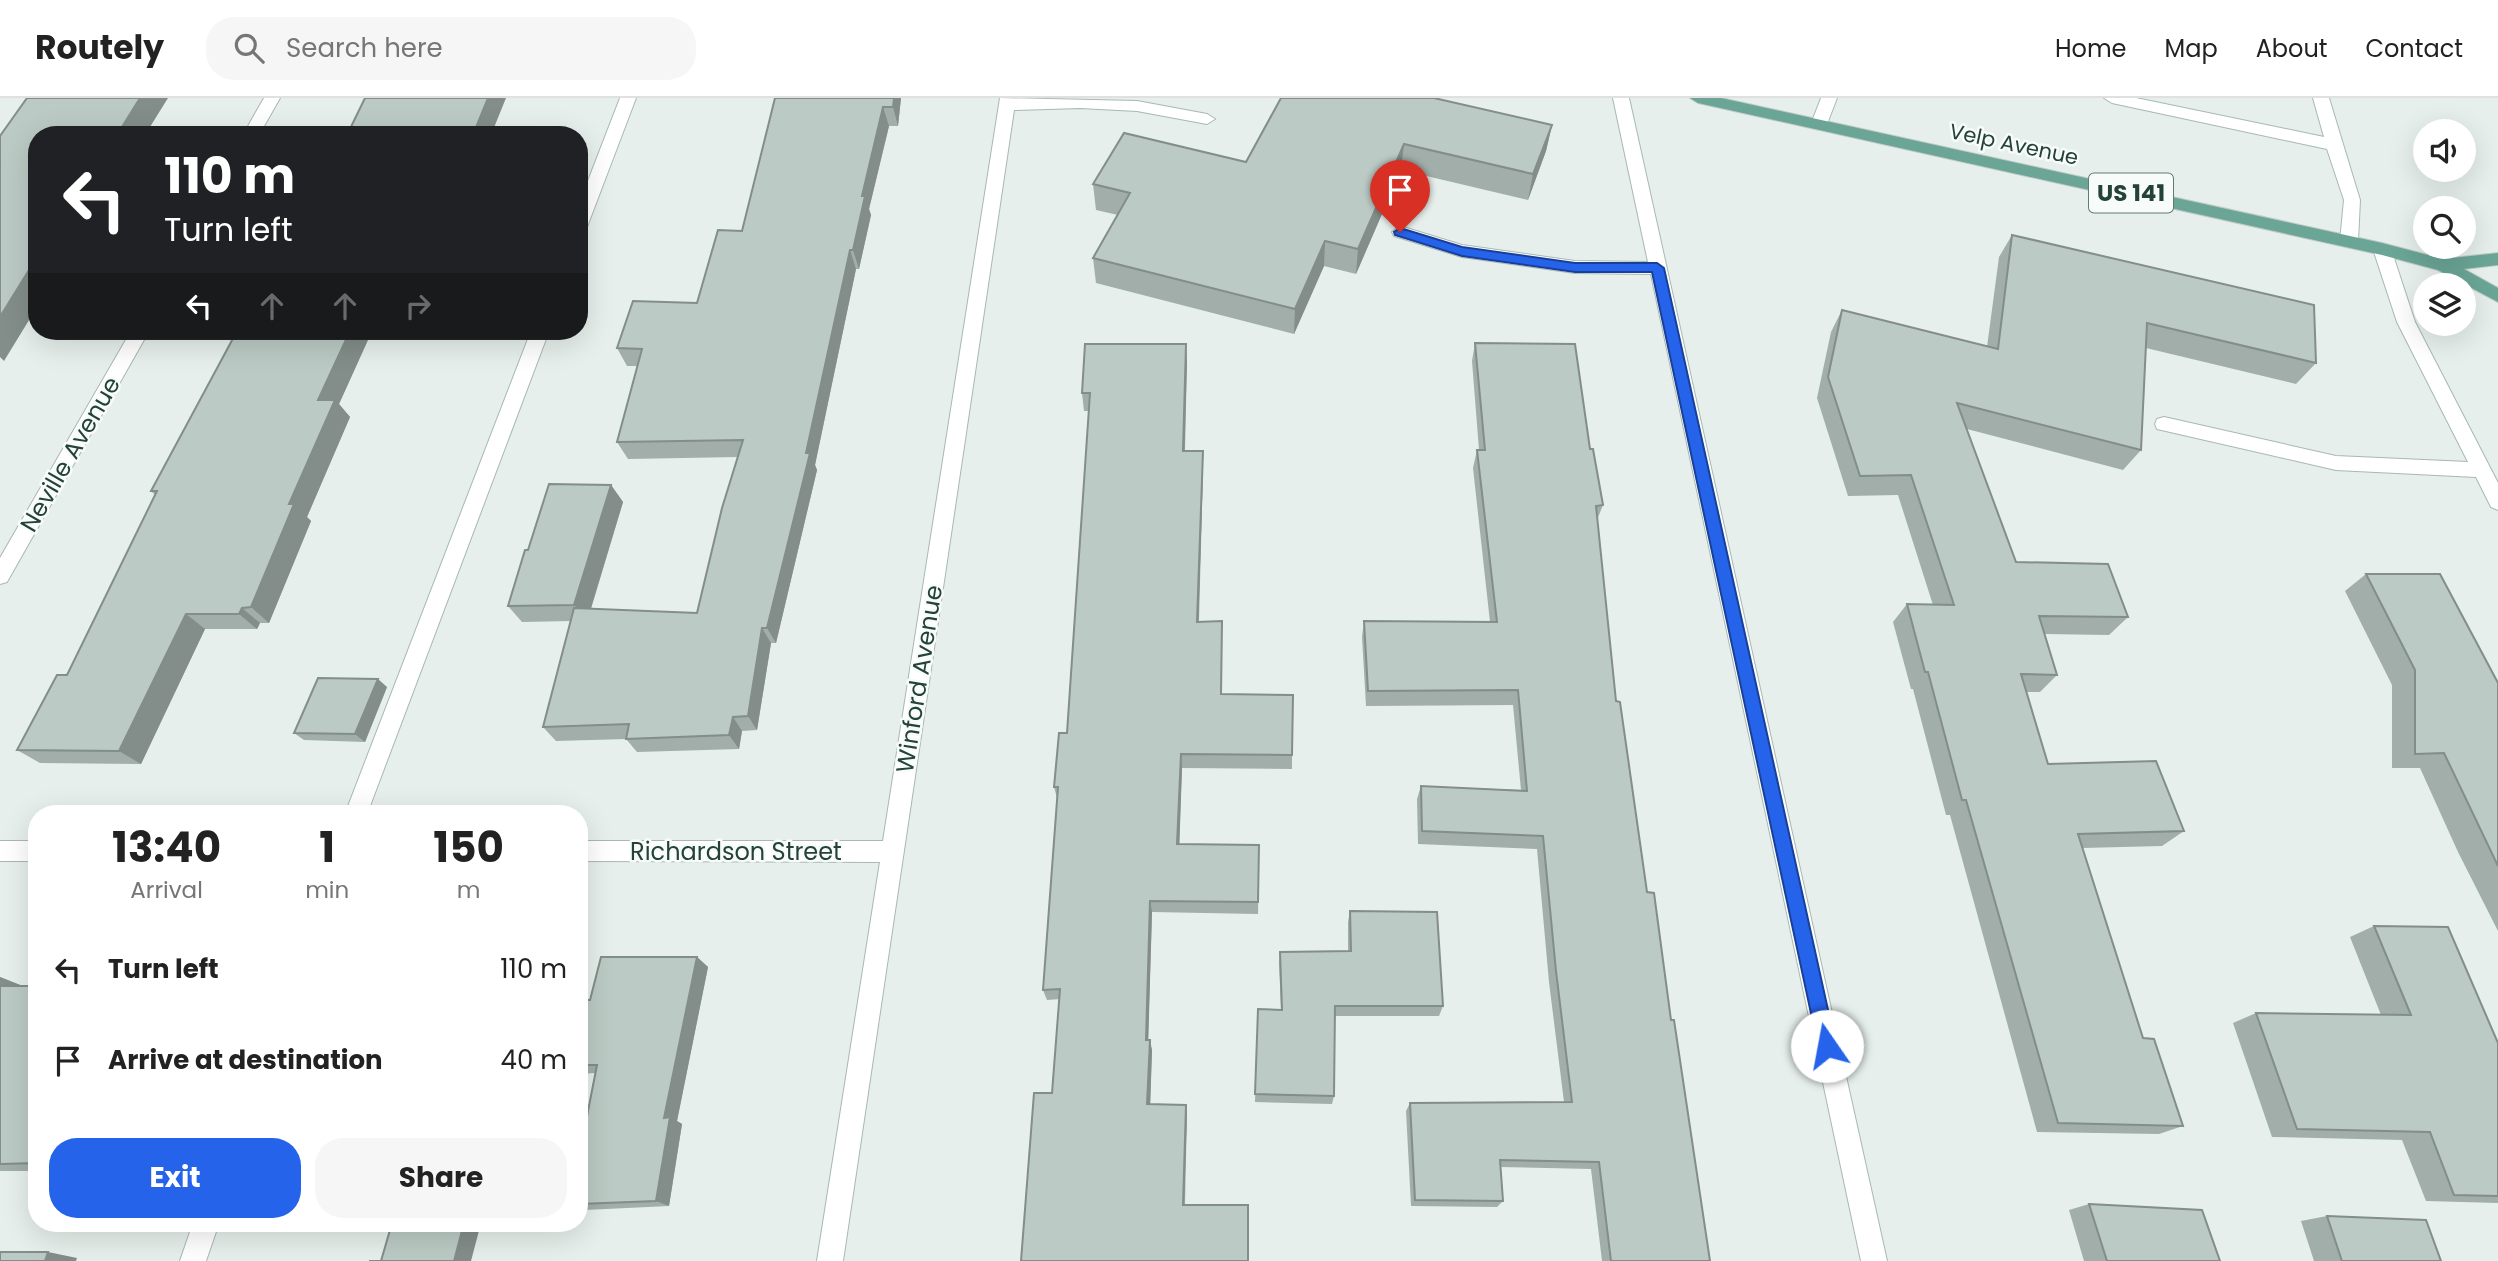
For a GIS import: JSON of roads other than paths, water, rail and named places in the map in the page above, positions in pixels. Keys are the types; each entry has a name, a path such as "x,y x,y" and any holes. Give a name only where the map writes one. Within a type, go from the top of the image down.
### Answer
{"main road":[{"name":"Velp Avenue","path":"1698,98 2382,249 2443,265 2498,296"},
{"name":"Velp Avenue","path":"2443,265 2498,259"}],"street":[{"path":"256,126 272,98"},
{"path":"588,203 628,98"},
{"path":"1621,98 1874,1261"},
{"path":"1819,124 1829,98"},
{"path":"2112,98 2334,145"},
{"path":"2321,98 2352,200 2349,241"},
{"path":"1007,102 1137,106 1207,119"},
{"name":"Winford Avenue","path":"830,1261 1007,102"},
{"path":"1400,232 1462,251 1575,267 1657,268"},
{"path":"2382,249 2406,322 2498,502"},
{"name":"Neville Avenue","path":"0,576 134,340"},
{"path":"359,805 537,340"},
{"path":"2164,424 2336,463 2482,470"},
{"path":"0,850 28,850"},
{"name":"Richardson Street","path":"588,851 892,852"},
{"path":"193,1261 203,1232"}]}
